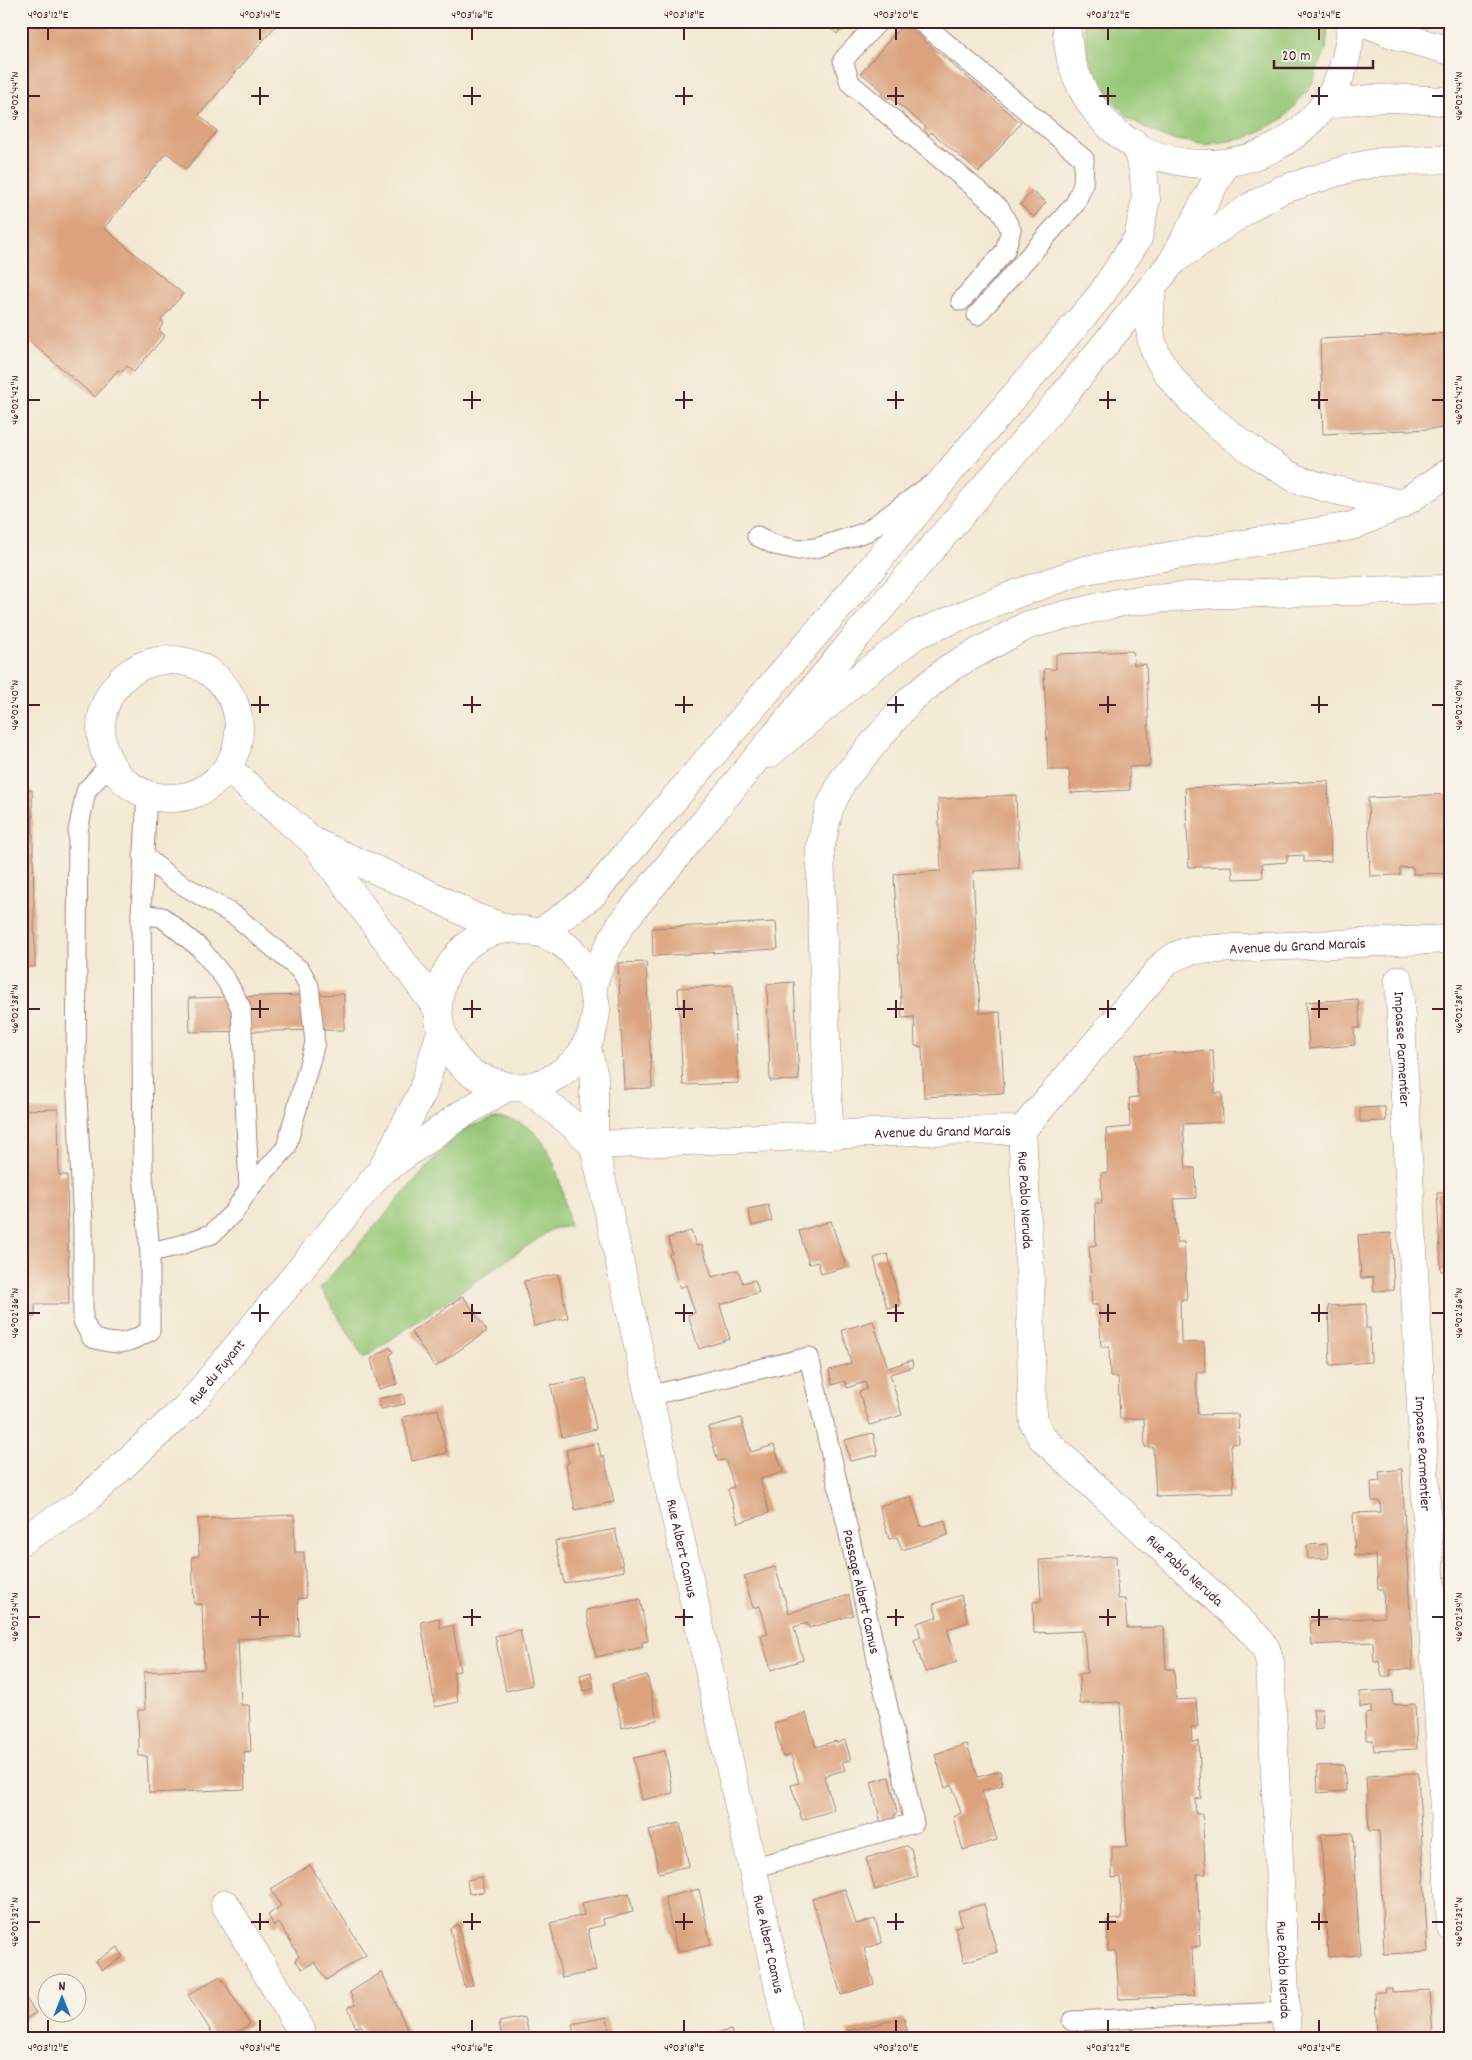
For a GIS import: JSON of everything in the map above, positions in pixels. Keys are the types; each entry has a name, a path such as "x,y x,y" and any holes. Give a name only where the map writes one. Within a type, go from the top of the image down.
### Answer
{"street":[{"path":"1066,21 1072,62 1090,100 1117,131 1155,154 1178,161 1201,164 1225,164 1251,158 1282,144 1299,133 1324,106 1337,85 1346,63 1351,21"},
{"path":"1361,21 1398,36 1451,51"},
{"path":"1324,106 1349,100 1379,98 1451,102"},
{"path":"541,932 591,896 868,573 951,470 1101,294 1138,238 1146,199 1143,168 1134,143"},
{"path":"1174,261 1250,207 1281,190 1354,167 1381,162 1451,158"},
{"path":"593,986 608,948 621,924 855,638 1063,396 1174,261 1225,164"},
{"path":"1152,287 1149,319 1155,351 1173,379 1215,422 1241,444 1292,477 1327,489 1402,504"},
{"path":"743,776 864,673 917,634 1012,595 1085,570 1352,526 1402,504 1451,471"},
{"path":"829,1135 820,849 829,809 843,780 917,695 949,668 1028,625 1122,602 1199,595 1451,589"},
{"path":"178,660 202,667 222,682 234,702 240,724 237,747 227,768 212,784 191,795 169,798 147,794 130,784 111,763 106,754 101,735 102,716 109,697 120,681 135,669 153,662 178,660"},
{"path":"227,768 315,843 439,1020 454,1056 474,1074 516,1087 572,1124 594,1145"},
{"path":"315,843 429,894 474,917 509,929 541,932 559,940 574,952 585,968 593,986 596,1009 592,1032 582,1053 566,1070 547,1081 516,1087"},
{"path":"439,1020 440,985 450,964 466,946 486,934 509,929"},
{"name":"Avenue du Grand Marais","path":"594,1145 920,1131 1022,1130 1166,963 1178,954 1192,950 1451,939"},
{"name":"Impasse Parmentier","path":"1399,980 1427,1522 1451,1927"},
{"name":"Rue du Fuyant","path":"21,1541 82,1503 190,1404 381,1171 422,1092 439,1020"},
{"name":"Rue Albert Camus","path":"586,1044 594,1076 594,1145 790,2039"},
{"name":"Rue du Fuyant","path":"381,1171 459,1116 516,1087"},
{"name":"Rue Pablo Neruda","path":"1022,1130 1030,1277 1034,1423 1042,1438 1256,1635 1266,1649 1270,1662 1287,2039"},
{"path":"21,1530 82,1503"},
{"path":"225,1904 301,2030 303,2039"}],"lane":[{"path":"878,21 843,60 850,82 1000,209 1011,230 1005,251 961,301"},
{"path":"920,21 1084,159 1084,185 1076,204 978,315"},
{"path":"757,536 774,545 798,550 816,548 866,532 951,470"},
{"path":"111,763 86,791 78,831 76,1073 83,1227 83,1322 92,1338 113,1344 132,1342 150,1331 150,1252 143,1174 141,914 147,794"},
{"path":"143,855 171,878 237,917 301,971 309,986 315,1043 286,1148 248,1189 234,1212 212,1234 177,1246 150,1252"},
{"path":"141,914 162,917 200,948 226,980 240,1008 248,1189"},
{"name":"Passage Albert Camus","path":"649,1396 809,1356 914,1823 752,1868"},
{"path":"1072,2021 1285,2012"}],"green space":[{"path":"1084,21 1328,21 1326,50 1310,88 1283,119 1246,138 1206,145 1165,138 1130,119 1103,89 1087,53"},
{"path":"494,1118 514,1121 530,1129 542,1140 557,1172 570,1226 552,1229 364,1358 320,1288 460,1130"}],"building":[{"path":"21,21 280,21 199,115 217,131 186,169 167,153 104,228 183,294 161,320 164,323 159,330 165,336 134,372 127,366 122,372 118,370 95,397 21,334"},
{"path":"823,21 848,21 837,34"},
{"path":"904,23 1021,123 979,172 931,132 929,135 924,130 926,127 890,97 888,99 882,94 884,92 861,73"},
{"path":"1032,191 1046,202 1034,217 1020,205"},
{"path":"1451,333 1451,428 1323,434 1320,339"},
{"path":"1133,651 1134,665 1146,664 1150,766 1129,767 1130,790 1071,793 1069,770 1048,770 1044,669 1056,669 1056,654"},
{"path":"1328,781 1331,861 1304,862 1304,855 1287,856 1287,862 1262,864 1263,878 1233,879 1232,866 1189,867 1185,788"},
{"path":"21,790 32,790 35,967 21,967"},
{"path":"1451,794 1451,873 1413,874 1413,867 1400,868 1400,875 1370,876 1368,798"},
{"path":"1016,795 1019,868 973,871 980,1013 1000,1012 1004,1093 924,1097 922,1047 915,1046 914,1017 902,1018 894,874 941,871 938,799"},
{"path":"776,922 778,949 653,956 652,928"},
{"path":"646,962 652,1088 624,1089 618,963"},
{"path":"794,982 799,1080 770,1081 767,984"},
{"path":"733,985 738,1083 683,1085 678,988"},
{"path":"344,994 344,1030 190,1032 189,998"},
{"path":"1358,999 1360,1028 1354,1028 1355,1045 1309,1049 1306,1002"},
{"path":"1213,1050 1215,1093 1222,1093 1223,1122 1183,1124 1186,1168 1195,1168 1196,1198 1174,1199 1177,1242 1184,1242 1187,1300 1180,1300 1181,1343 1204,1342 1205,1372 1196,1372 1198,1415 1238,1414 1239,1443 1231,1444 1234,1493 1156,1496 1153,1447 1145,1447 1144,1418 1120,1419 1118,1377 1110,1377 1109,1347 1101,1347 1099,1305 1092,1305 1089,1246 1096,1245 1095,1203 1102,1203 1101,1173 1108,1172 1106,1129 1130,1127 1129,1098 1138,1097 1135,1055"},
{"path":"1385,1107 1386,1121 1360,1122 1360,1108"},
{"path":"58,1109 59,1175 67,1175 69,1304 35,1304 35,1317 21,1317 21,1110"},
{"path":"1437,1193 1451,1193 1451,1270 1441,1271"},
{"path":"768,1205 772,1221 752,1226 748,1209"},
{"path":"831,1221 846,1267 821,1274 818,1262 809,1264 799,1231"},
{"path":"691,1231 696,1246 702,1245 712,1277 738,1270 743,1283 755,1280 759,1292 720,1305 730,1339 699,1349 688,1315 695,1313 686,1285 680,1288 669,1254 672,1253 668,1238"},
{"path":"1391,1233 1394,1290 1374,1291 1373,1277 1361,1278 1358,1235"},
{"path":"888,1254 900,1306 887,1308 874,1258"},
{"path":"558,1274 568,1318 534,1326 524,1281"},
{"path":"463,1296 487,1331 435,1367 411,1332"},
{"path":"1366,1304 1366,1328 1370,1328 1371,1362 1330,1365 1328,1306"},
{"path":"873,1321 888,1368 912,1360 913,1367 890,1374 902,1415 870,1425 859,1392 867,1389 865,1382 847,1388 845,1381 832,1385 829,1370 851,1363 842,1330"},
{"path":"390,1347 393,1352 390,1355 397,1384 379,1389 371,1359"},
{"path":"1447,1365 1451,1365 1451,1409 1449,1409"},
{"path":"586,1378 596,1429 562,1437 551,1385"},
{"path":"403,1394 405,1404 381,1409 378,1399"},
{"path":"438,1409 447,1453 412,1461 403,1417"},
{"path":"741,1418 751,1452 774,1445 783,1472 760,1479 769,1513 738,1523 728,1489 734,1487 730,1473 725,1460 718,1461 708,1427"},
{"path":"873,1433 878,1455 850,1461 845,1440"},
{"path":"598,1443 601,1456 604,1456 614,1502 575,1510 566,1464 569,1463 566,1450"},
{"path":"1402,1469 1413,1669 1390,1670 1391,1676 1382,1676 1379,1662 1374,1662 1373,1642 1312,1645 1310,1621 1384,1617 1383,1589 1378,1589 1376,1555 1355,1556 1353,1513 1381,1512 1380,1501 1372,1501 1371,1482 1380,1481 1379,1472"},
{"path":"911,1496 921,1527 945,1520 948,1535 902,1550 897,1537 889,1539 879,1506"},
{"path":"294,1515 295,1552 304,1552 306,1598 298,1599 299,1636 238,1639 241,1705 249,1705 251,1751 244,1752 245,1789 149,1793 147,1756 139,1756 138,1710 145,1710 144,1672 204,1669 202,1604 194,1604 192,1557 199,1556 198,1519"},
{"path":"615,1529 624,1571 564,1583 555,1541"},
{"path":"1327,1544 1328,1558 1308,1559 1307,1545"},
{"path":"1116,1556 1118,1599 1125,1599 1127,1628 1164,1627 1166,1669 1174,1669 1176,1700 1196,1699 1198,1727 1191,1727 1192,1742 1199,1741 1201,1798 1195,1799 1196,1814 1202,1814 1206,1874 1197,1874 1200,1946 1192,1947 1194,1996 1119,1999 1116,1951 1108,1951 1107,1920 1122,1919 1120,1877 1112,1878 1112,1847 1127,1847 1120,1702 1080,1704 1079,1674 1087,1673 1084,1631 1034,1633 1033,1602 1041,1601 1039,1560"},
{"path":"775,1567 789,1613 849,1595 853,1615 809,1628 807,1623 794,1627 803,1660 771,1670 761,1636 768,1634 760,1606 753,1608 744,1576"},
{"path":"961,1595 968,1622 947,1629 957,1662 925,1672 914,1640 921,1637 917,1623 937,1617 933,1604"},
{"path":"640,1599 648,1641 642,1642 643,1647 596,1657 586,1610"},
{"path":"439,1618 440,1628 453,1625 460,1671 453,1672 458,1702 435,1707 421,1622"},
{"path":"520,1630 532,1685 506,1691 495,1636"},
{"path":"591,1672 594,1689 583,1691 580,1675"},
{"path":"647,1675 657,1720 622,1728 612,1684"},
{"path":"1392,1690 1393,1705 1415,1704 1417,1749 1374,1751 1373,1740 1366,1740 1365,1714 1371,1713 1371,1706 1360,1707 1360,1692"},
{"path":"1313,1709 1322,1709 1323,1729 1315,1730"},
{"path":"806,1713 816,1747 845,1740 851,1760 842,1762 845,1770 824,1776 834,1810 802,1820 791,1785 799,1783 791,1755 783,1757 774,1723"},
{"path":"967,1744 978,1777 1000,1771 1003,1785 982,1791 997,1840 963,1850 953,1817 961,1813 952,1785 945,1788 935,1754"},
{"path":"665,1751 673,1793 642,1800 633,1758"},
{"path":"1344,1765 1346,1791 1318,1793 1317,1766"},
{"path":"1418,1773 1428,1952 1384,1954 1379,1831 1369,1831 1366,1776"},
{"path":"889,1777 897,1812 893,1819 881,1823 871,1782"},
{"path":"680,1823 689,1866 659,1873 649,1830"},
{"path":"1353,1833 1360,1955 1328,1957 1321,1834"},
{"path":"906,1846 911,1848 918,1877 875,1890 866,1858"},
{"path":"310,1865 366,1955 326,1980 315,1962 302,1969 295,1960 299,1956 279,1923 274,1926 268,1915 281,1906 271,1889"},
{"path":"481,1877 484,1892 469,1894 467,1880"},
{"path":"699,1889 711,1945 677,1952 665,1897"},
{"path":"845,1889 856,1924 875,1919 882,1943 864,1949 874,1984 841,1995 812,1899"},
{"path":"629,1893 633,1912 603,1919 604,1925 588,1929 596,1971 562,1978 550,1923 584,1915 582,1903"},
{"path":"984,1904 997,1952 964,1962 955,1927 962,1925 958,1911"},
{"path":"458,1924 473,1985 464,1986 450,1929"},
{"path":"118,1947 123,1957 102,1970 96,1961"},
{"path":"382,1972 408,2031 390,2039 367,2039 361,2025 356,2028 348,2007 355,2005 350,1992"},
{"path":"220,1976 250,2024 227,2039 216,2039 188,1995"},
{"path":"1384,1988 1392,1988 1392,1992 1430,1990 1433,2039 1377,2039 1375,1992 1385,1992"},
{"path":"21,1991 36,2013 21,2022"},
{"path":"525,2017 530,2039 502,2039 499,2022"},
{"path":"607,2017 611,2039 575,2039 572,2024"},
{"path":"904,2018 908,2035 914,2034 915,2039 849,2039 847,2031"},
{"path":"731,2030 733,2039 693,2038"}]}
